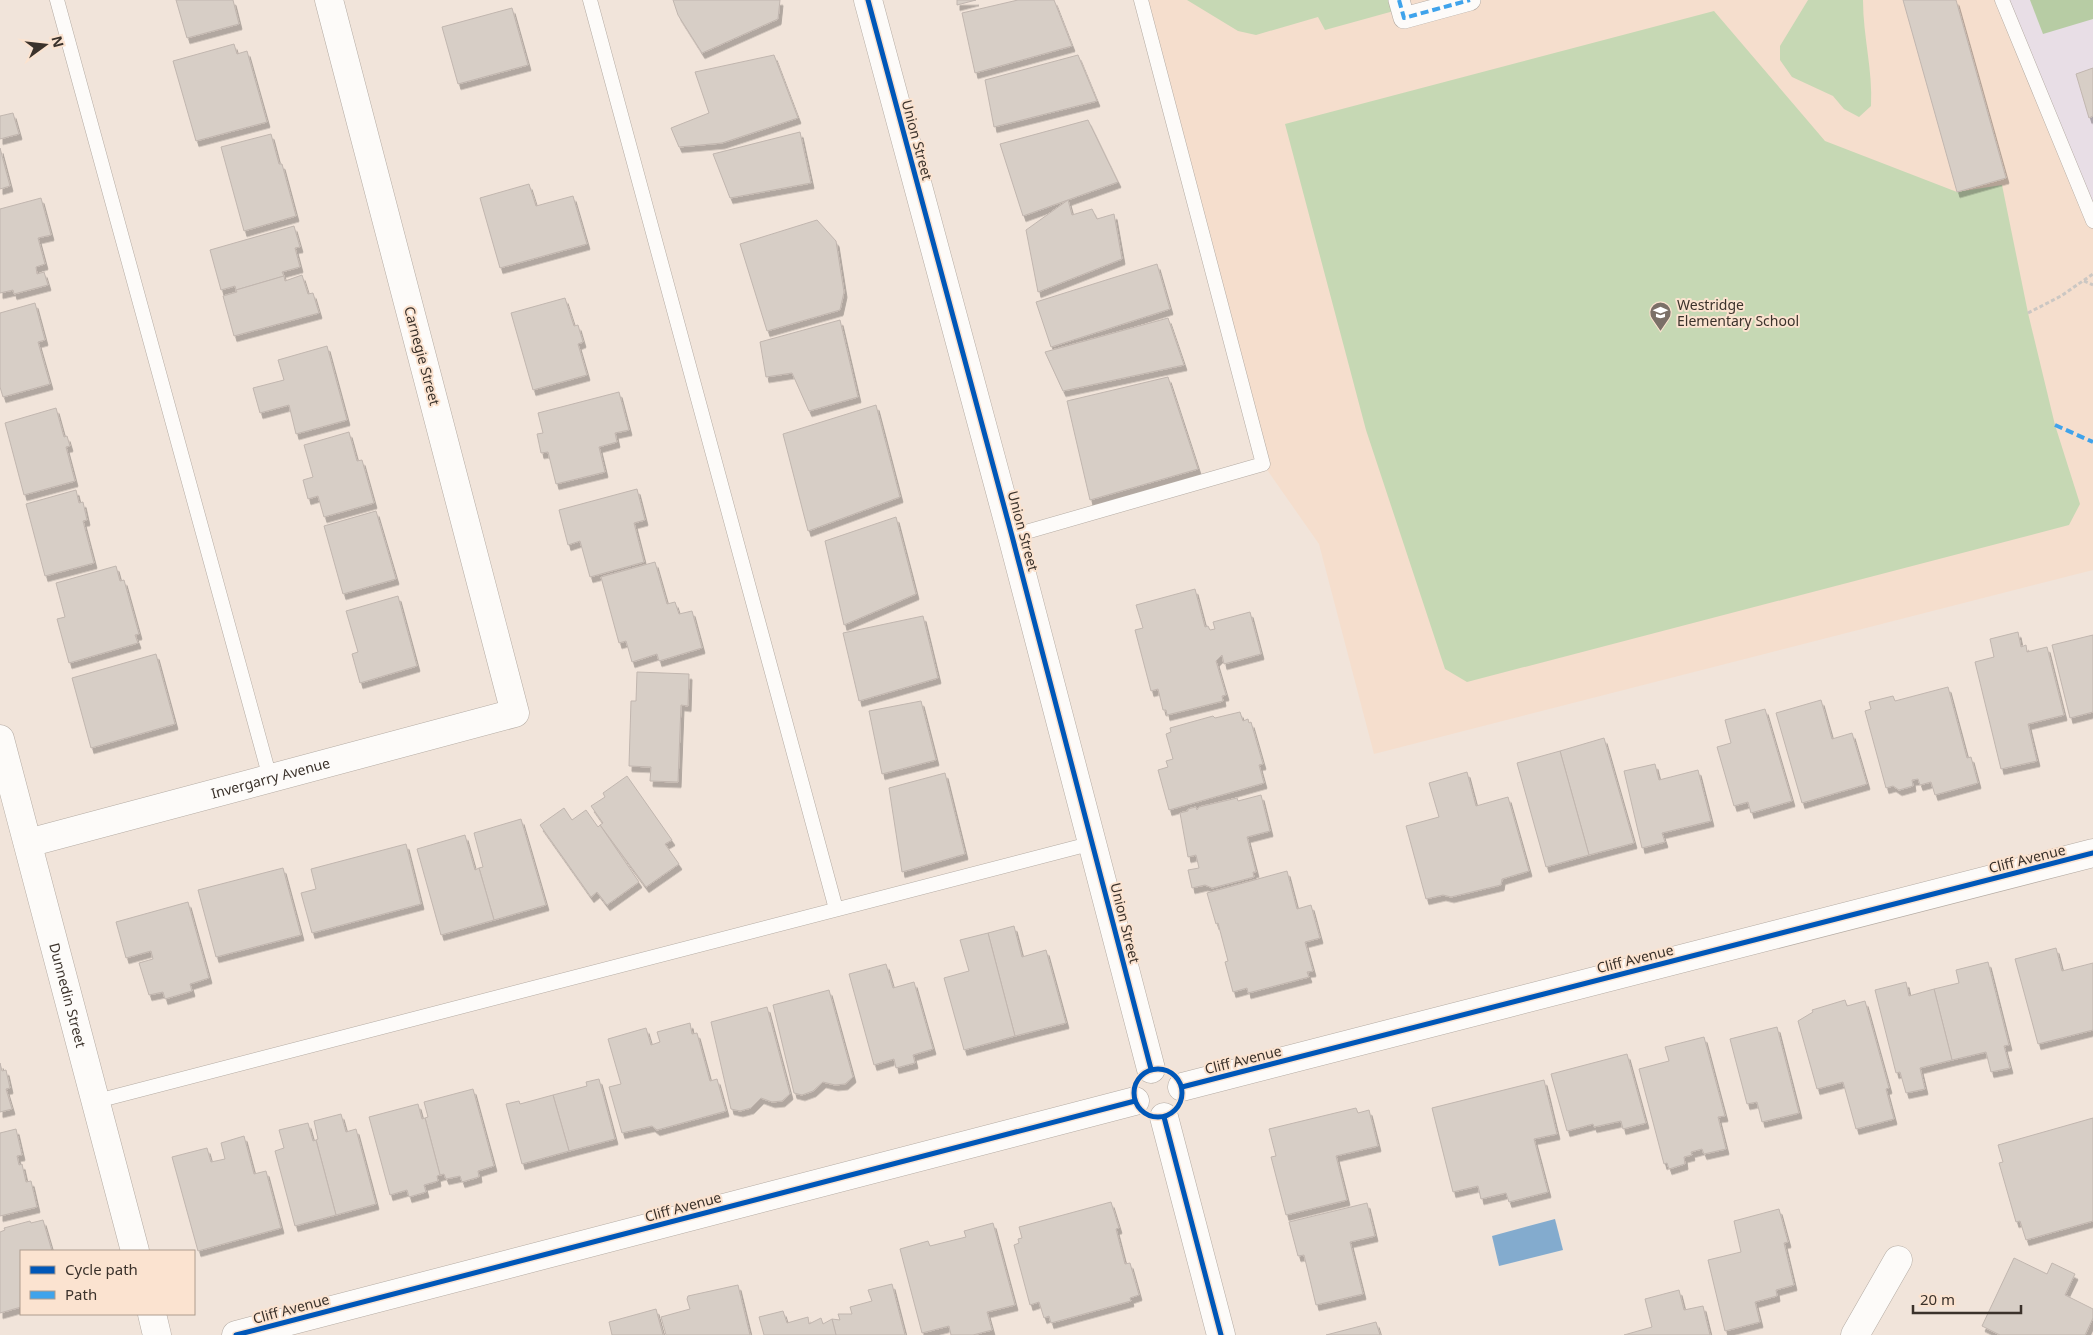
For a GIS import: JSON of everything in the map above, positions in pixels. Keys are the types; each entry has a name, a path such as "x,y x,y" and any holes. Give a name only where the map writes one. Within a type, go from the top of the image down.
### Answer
{"street":[{"name":"Carnegie Street","path":"328,0 515,713"},
{"name":"Union Street","path":"868,0 1094,844 1152,1069"},
{"path":"1399,0 1404,18 1470,0"},
{"name":"Invergarry Avenue","path":"28,843 515,713"},
{"name":"Dunnedin Street","path":"0,738 136,1250"},
{"name":"Cliff Avenue","path":"1182,1087 2093,853"},
{"path":"1159,1068 1174,1074 1182,1087 1181,1103 1171,1114 1164,1117 1150,1116 1139,1108 1134,1101 1135,1086 1138,1078 1152,1069 1159,1068"},
{"name":"Cliff Avenue","path":"236,1335 1134,1101"},
{"path":"1164,1117 1220,1335"},
{"path":"1855,1335 1898,1260"},
{"path":"152,1315 157,1335"}],"lane":[{"path":"57,0 270,778"},
{"path":"590,0 836,909"},
{"path":"1012,536 1263,464 1141,0"},
{"path":"2002,0 2093,220"},
{"path":"97,1102 836,909 1094,844"}],"path":[{"path":"2028,313 2061,296 2093,274"},
{"path":"2083,281 2093,286"}],"shaded area":[{"name":"Westridge Elementary School","path":"1141,0 2002,0 2093,221 2093,570 1374,754 1319,544 1263,464"},
{"path":"2002,0 2093,0 2093,221"}],"green space":[{"path":"1187,0 1399,0 1401,9 1325,30 1318,17 1256,35 1238,31"},
{"path":"1808,0 1863,0 1871,79 1871,106 1859,117 1844,109 1833,96 1792,77 1780,60 1780,46"},
{"path":"2030,0 2093,0 2093,19 2043,34"},
{"name":"Westridge Elementary School","path":"1714,11 1825,141 1957,192 2002,185 2028,313 2055,425 2080,504 2069,525 1467,682 1445,669 1366,430 1285,124"}],"water":[{"path":"1555,1219 1563,1250 1499,1266 1492,1236"}],"building":[{"path":"176,0 233,0 239,24 187,38"},
{"path":"673,0 780,0 778,19 702,53 678,15"},
{"path":"957,0 976,0 957,5"},
{"path":"1018,0 1054,0 1072,46 975,73 962,13"},
{"path":"1903,0 1956,0 2006,178 1957,192"},
{"path":"512,8 528,65 458,84 442,27"},
{"path":"234,44 237,54 247,51 267,122 196,141 173,61"},
{"path":"774,55 798,118 722,143 679,147 671,128 709,113 695,72"},
{"path":"1078,55 1097,101 994,127 985,80"},
{"path":"2093,68 2093,116 2089,118 2076,74"},
{"path":"13,113 19,134 0,139 0,116"},
{"path":"1088,120 1118,182 1023,216 1000,144"},
{"path":"800,132 811,183 730,198 713,154"},
{"path":"271,134 279,164 282,164 296,216 244,231 221,147"},
{"path":"0,148 10,186 0,189"},
{"path":"529,184 536,206 573,196 587,244 500,268 480,198"},
{"path":"41,198 51,235 38,238 45,264 36,267 37,274 44,272 48,285 14,294 13,290 0,293 0,209"},
{"path":"1068,200 1072,215 1092,209 1097,219 1114,214 1122,259 1038,292 1026,230"},
{"path":"817,220 836,241 844,292 840,310 767,331 740,244"},
{"path":"294,226 300,247 295,248 300,267 282,272 284,276 236,290 235,286 221,290 210,250"},
{"path":"1157,264 1170,309 1051,347 1036,302"},
{"path":"302,275 308,294 313,293 319,313 234,336 223,296 237,292 236,290 284,276 285,281"},
{"path":"565,298 574,326 578,325 583,342 578,344 587,375 533,390 511,313"},
{"path":"35,303 45,340 38,342 50,384 3,397 0,387 0,313"},
{"path":"1168,318 1184,365 1063,391 1045,352"},
{"path":"840,320 858,397 809,411 792,373 766,377 760,342"},
{"path":"327,346 347,420 296,434 289,405 260,413 253,388 284,380 278,360"},
{"path":"1168,377 1198,469 1090,500 1067,401"},
{"path":"619,392 629,430 615,433 617,442 599,447 605,472 556,484 548,452 541,453 537,434 543,433 538,413"},
{"path":"876,405 900,497 808,531 783,434"},
{"path":"56,408 64,437 67,436 70,446 66,447 75,481 24,495 5,423"},
{"path":"349,432 357,461 362,460 374,503 324,517 318,496 308,499 303,480 313,477 304,445"},
{"path":"637,489 645,520 634,523 644,562 590,577 580,541 568,545 559,510"},
{"path":"76,490 79,503 83,502 87,520 83,521 94,563 45,576 26,504"},
{"path":"376,511 396,579 343,594 324,526"},
{"path":"896,517 916,594 844,625 825,541"},
{"path":"655,562 667,604 675,602 679,614 692,611 702,648 659,661 657,654 632,662 626,641 619,643 601,577"},
{"path":"116,566 120,581 124,580 139,634 135,635 138,643 69,663 57,619 65,617 56,583"},
{"path":"1195,589 1205,627 1208,626 1210,630 1215,629 1213,622 1250,612 1261,654 1224,664 1222,655 1216,661 1226,695 1222,696 1223,701 1167,715 1166,710 1163,710 1158,689 1151,691 1135,630 1143,628 1136,605"},
{"path":"398,596 417,666 360,683 352,654 358,652 346,611"},
{"path":"923,616 938,678 859,701 843,633"},
{"path":"2018,632 2021,647 2026,645 2027,652 2047,647 2064,715 2028,724 2037,761 2001,769 1975,662 1994,657 1990,639"},
{"path":"2093,635 2093,712 2070,718 2052,645"},
{"path":"156,654 175,724 91,748 72,678"},
{"path":"637,672 689,674 688,706 681,705 678,782 650,781 651,767 629,766 631,701 636,701"},
{"path":"1948,687 1967,758 1971,757 1978,783 1935,795 1931,782 1920,785 1918,779 1912,780 1913,786 1899,790 1893,786 1886,788 1865,711 1871,709 1869,702 1893,696 1895,701"},
{"path":"1821,700 1832,739 1852,733 1867,784 1802,803 1776,713"},
{"path":"921,701 936,760 882,774 869,711"},
{"path":"1765,709 1792,801 1751,813 1748,802 1734,806 1717,747 1731,743 1725,720"},
{"path":"1240,712 1243,721 1248,719 1249,723 1251,722 1263,764 1259,765 1264,783 1169,810 1158,770 1168,767 1166,761 1173,759 1166,734 1171,732 1170,728 1213,716 1215,718"},
{"path":"1604,738 1634,843 1589,855 1560,751"},
{"path":"1560,751 1589,855 1546,867 1517,763"},
{"path":"1655,764 1659,780 1698,770 1711,821 1662,833 1665,842 1642,848 1624,771"},
{"path":"1467,772 1476,806 1508,797 1529,871 1502,879 1501,885 1451,897 1443,895 1426,899 1406,826 1439,817 1429,783"},
{"path":"945,773 965,854 902,872 889,788"},
{"path":"627,776 672,840 665,844 679,864 646,887 600,825 603,823 591,806 605,797 603,793"},
{"path":"1261,795 1270,831 1247,837 1256,872 1253,872 1254,877 1212,888 1205,885 1192,888 1188,870 1199,868 1196,855 1188,857 1180,813 1196,807 1197,810 1199,807 1237,798 1238,801"},
{"path":"564,808 572,820 586,810 598,827 600,825 639,882 607,905 597,892 591,897 540,825"},
{"path":"521,819 546,905 494,920 479,868 483,867 474,833"},
{"path":"465,835 475,870 479,868 494,920 441,935 417,849"},
{"path":"406,844 421,904 312,933 301,893 316,889 311,869"},
{"path":"283,868 301,935 216,957 198,890"},
{"path":"1287,871 1297,909 1311,905 1320,938 1305,942 1313,971 1307,972 1309,977 1248,993 1247,988 1233,992 1225,962 1228,961 1218,923 1216,924 1207,893"},
{"path":"188,902 209,978 190,984 192,991 165,999 163,992 149,995 139,963 153,959 151,951 126,958 116,922"},
{"path":"1014,926 1022,957 1046,950 1066,1023 1015,1036 988,933"},
{"path":"988,933 1015,1036 964,1050 944,978 969,971 960,940"},
{"path":"2056,948 2062,971 2093,963 2093,1030 2038,1044 2015,959"},
{"path":"1988,962 2009,1045 2004,1046 2010,1068 1991,1072 1986,1052 1952,1060 1934,989 1959,983 1956,970"},
{"path":"886,964 893,988 914,982 933,1049 913,1055 915,1063 896,1068 894,1059 874,1065 849,974"},
{"path":"1906,982 1909,996 1934,989 1952,1060 1920,1068 1925,1089 1906,1093 1900,1072 1896,1073 1875,990"},
{"path":"829,990 853,1077 845,1084 835,1085 823,1082 813,1091 802,1095 794,1093 773,1005"},
{"path":"1845,1000 1847,1006 1865,1001 1889,1088 1886,1089 1894,1119 1856,1129 1843,1082 1817,1089 1798,1021 1813,1012 1812,1010"},
{"path":"767,1007 790,1094 782,1101 772,1102 761,1098 751,1108 740,1111 731,1109 711,1022"},
{"path":"690,1023 692,1034 697,1033 710,1081 717,1079 726,1111 657,1130 652,1126 622,1133 609,1087 621,1084 608,1039 646,1028 651,1045 660,1042 657,1032"},
{"path":"1777,1027 1799,1113 1762,1122 1757,1102 1747,1104 1730,1039"},
{"path":"1704,1037 1725,1116 1718,1117 1726,1149 1704,1154 1702,1149 1691,1152 1692,1155 1684,1157 1685,1164 1669,1169 1667,1163 1664,1164 1639,1069 1669,1061 1665,1047"},
{"path":"1627,1054 1646,1123 1623,1129 1621,1121 1594,1127 1593,1124 1567,1131 1551,1074"},
{"path":"0,1063 2,1071 6,1070 10,1088 6,1089 12,1109 0,1112"},
{"path":"599,1079 615,1139 569,1151 553,1095 587,1086 586,1082"},
{"path":"1544,1080 1557,1134 1534,1139 1548,1192 1509,1202 1506,1193 1481,1199 1478,1186 1453,1192 1432,1108"},
{"path":"473,1089 494,1166 478,1171 479,1177 462,1182 460,1176 446,1179 444,1174 440,1175 425,1118 428,1117 424,1102"},
{"path":"553,1095 569,1151 522,1164 506,1104 519,1101 520,1104"},
{"path":"418,1104 422,1119 425,1118 440,1175 437,1176 438,1181 424,1185 426,1192 409,1197 407,1190 390,1195 369,1117"},
{"path":"1356,1108 1358,1113 1369,1110 1378,1146 1336,1156 1347,1200 1286,1215 1271,1157 1276,1156 1269,1129"},
{"path":"341,1114 346,1132 356,1129 376,1204 336,1215 316,1140 318,1139 314,1121"},
{"path":"2093,1118 2093,1221 2026,1240 2020,1221 2016,1222 1999,1163 2003,1162 1998,1145"},
{"path":"308,1123 313,1141 316,1140 336,1215 295,1226 275,1151 284,1148 279,1130"},
{"path":"16,1129 22,1155 17,1156 19,1165 22,1164 26,1182 31,1181 37,1207 0,1216 0,1133"},
{"path":"244,1136 254,1174 266,1171 281,1228 198,1251 172,1157 207,1148 211,1162 225,1159 221,1143"},
{"path":"1111,1202 1119,1228 1116,1229 1125,1264 1130,1263 1139,1295 1130,1298 1131,1301 1051,1323 1049,1316 1044,1318 1039,1302 1030,1305 1014,1245 1019,1243 1018,1239 1022,1238 1019,1227"},
{"path":"1367,1203 1375,1236 1350,1242 1363,1294 1316,1305 1304,1255 1298,1256 1289,1222"},
{"path":"1779,1209 1788,1242 1784,1243 1794,1285 1776,1290 1777,1296 1755,1302 1760,1322 1725,1331 1708,1260 1741,1252 1734,1221"},
{"path":"43,1220 52,1250 20,1250 20,1307 0,1313 0,1232 5,1230 4,1228 30,1221 31,1223"},
{"path":"993,1223 1015,1305 987,1312 992,1330 973,1335 951,1335 949,1326 922,1333 900,1249 928,1241 930,1246 966,1237 964,1231"},
{"path":"2014,1258 2047,1274 2052,1263 2075,1274 2065,1295 2093,1309 2093,1318 2085,1335 2000,1335 1982,1326"},
{"path":"892,1284 905,1335 836,1335 832,1319 840,1320 838,1314 852,1314 850,1307 872,1301 868,1290"},
{"path":"738,1285 750,1335 666,1335 661,1317 690,1309 688,1296"},
{"path":"1679,1290 1684,1310 1703,1306 1710,1335 1624,1335 1652,1327 1645,1299"},
{"path":"656,1309 663,1335 612,1335 609,1322"},
{"path":"783,1311 787,1323 808,1317 809,1324 821,1318 823,1324 832,1319 836,1335 764,1335 759,1317"},
{"path":"1376,1322 1380,1335 1326,1335"}],"marked path":[{"path":"1399,0 1404,18 1470,0"},
{"path":"2055,425 2093,442"}],"cycle path":[{"path":"868,0 1012,536 1151,1069"},
{"path":"1182,1087 2093,853"},
{"path":"1153,1069 1163,1069 1172,1073 1178,1079 1181,1084 1182,1093 1181,1102 1172,1113 1163,1117 1153,1117 1144,1113 1138,1107 1134,1098 1134,1088 1138,1079 1144,1073 1153,1069"},
{"path":"236,1335 1135,1101"},
{"path":"1164,1117 1221,1335"}],"place":[{"name":"Westridge Elementary School","path":"1661,332"}]}
